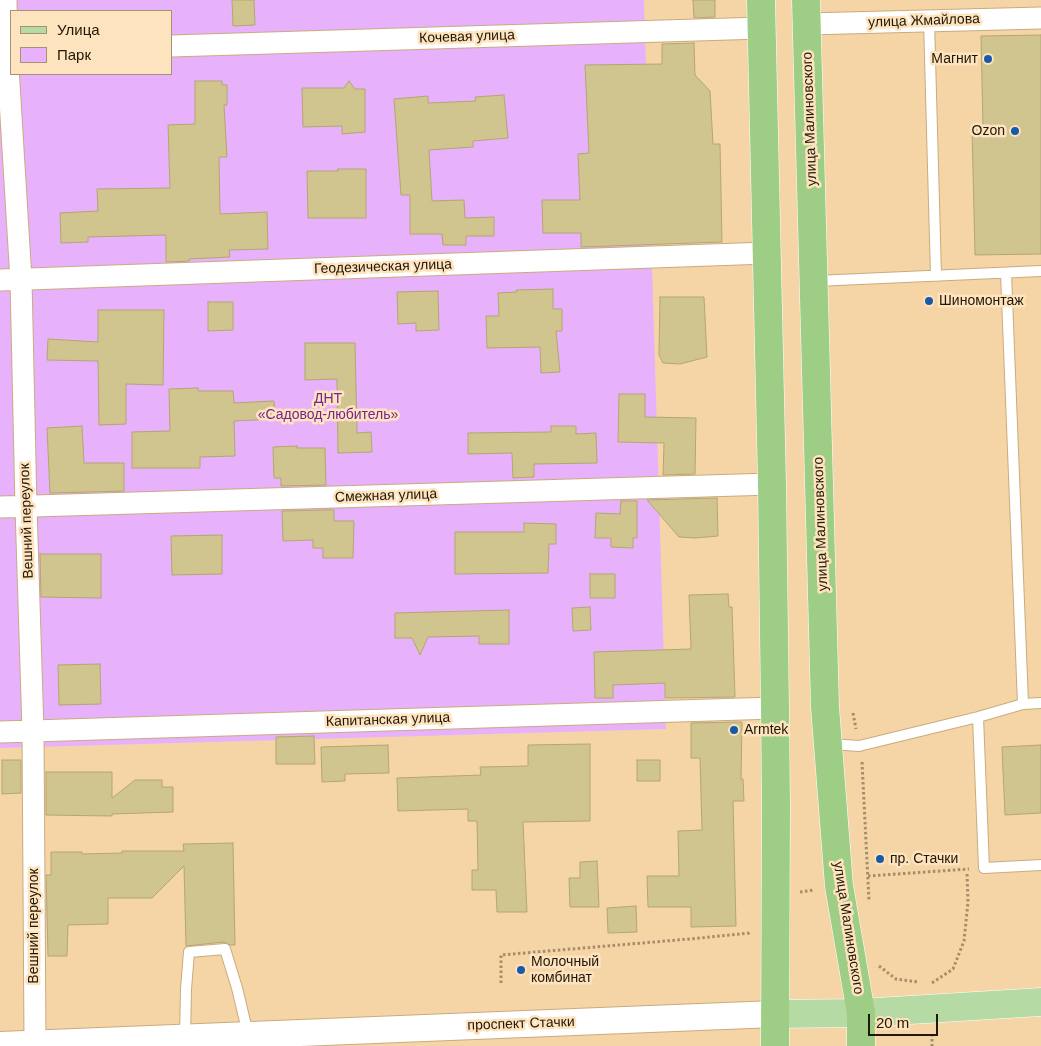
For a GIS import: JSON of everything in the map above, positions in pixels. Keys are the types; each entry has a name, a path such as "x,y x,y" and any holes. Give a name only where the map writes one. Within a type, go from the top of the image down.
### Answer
{"highway":[{"path":"761,0 775,708 775,1046"},
{"name":"улица Малиновского","path":"807,12 825,707 839,886 861,1014 861,1046"}],"main road":[{"name":"проспект Стачки","path":"775,1014 861,1014 930,997 1041,1002"}],"street":[{"name":"Вешний переулок","path":"6,0 6,51 21,280 33,731 35,1043"},
{"name":"улица Жмайлова","path":"807,12 929,21 1041,18"},
{"name":"Кочевая улица","path":"172,46 762,28"},
{"name":"Геодезическая улица","path":"0,280 767,253"},
{"name":"Смежная улица","path":"0,508 772,484"},
{"name":"Капитанская улица","path":"0,732 775,708"},
{"name":"проспект Стачки","path":"0,1044 775,1014"}],"lane":[{"path":"929,21 936,276"},
{"path":"814,281 1041,271"},
{"path":"1006,273 1023,704"},
{"path":"828,744 859,746 1023,704 1041,703"},
{"path":"978,716 984,868 1041,865"},
{"path":"185,1037 189,952 225,949 237,988 248,1035"}],"path":[{"path":"852,708 861,755 870,906"},
{"path":"868,876 984,868"},
{"path":"932,1046 930,997 952,969 964,941 968,902 966,869"},
{"path":"501,983 501,955 749,933 776,896 839,886"},
{"path":"876,959 878,966 896,979 930,997"}],"green space":[{"name":"ДНТ «Садовод-любитель»","path":"0,0 644,0 666,729 0,748"}],"building":[{"path":"232,0 254,0 255,25 233,26"},
{"path":"693,0 715,0 715,17 694,18"},
{"path":"1041,35 1041,254 975,255 972,129 983,128 981,36"},
{"path":"694,43 695,75 710,91 713,144 720,144 722,242 581,247 581,233 543,233 542,200 580,200 578,154 589,153 585,65 662,64 662,44"},
{"path":"195,81 222,81 222,85 227,85 227,105 224,105 227,157 219,157 220,214 267,212 268,249 229,250 230,257 166,262 166,235 88,237 88,242 61,243 60,213 98,211 97,189 170,188 168,125 195,124"},
{"path":"349,81 355,89 365,89 365,132 342,134 342,126 303,127 302,88 344,88"},
{"path":"504,95 508,138 473,141 473,147 429,150 432,201 464,200 465,218 494,217 494,236 466,236 466,245 443,245 442,234 410,234 410,195 401,195 394,99 428,96 428,103 476,101 475,97"},
{"path":"338,169 366,169 366,218 308,218 307,171 338,171"},
{"path":"553,289 553,309 562,309 562,331 556,331 560,372 541,373 540,347 487,348 486,316 499,316 498,293 517,292 516,290"},
{"path":"438,291 439,330 416,331 416,323 398,324 397,292"},
{"path":"660,297 704,297 707,357 680,364 663,363 659,355"},
{"path":"208,302 233,302 233,330 208,331"},
{"path":"98,310 164,310 163,385 126,384 126,424 99,425 98,361 47,360 48,339 98,342"},
{"path":"305,343 355,343 357,433 371,432 372,452 338,453 337,379 305,380"},
{"path":"198,388 198,391 233,391 234,403 274,401 275,419 234,421 235,456 200,457 200,468 132,468 132,432 170,431 169,389"},
{"path":"619,394 645,394 645,417 696,418 695,474 663,475 664,443 618,442"},
{"path":"82,426 84,463 124,463 124,491 50,493 47,428"},
{"path":"551,426 576,426 576,434 596,433 597,463 534,464 534,477 513,478 512,453 468,454 468,433 551,432"},
{"path":"297,446 297,448 325,448 326,485 281,486 281,478 274,478 273,447"},
{"path":"717,498 718,536 695,538 679,537 647,500"},
{"path":"621,501 637,501 637,538 633,538 633,548 611,547 611,538 595,538 596,513 620,514"},
{"path":"334,510 334,521 354,521 353,558 323,558 323,548 313,548 313,540 283,541 282,511"},
{"path":"524,523 556,524 556,544 549,544 548,573 455,574 455,532 524,532"},
{"path":"222,535 222,574 172,575 171,536"},
{"path":"40,554 101,554 101,598 41,597"},
{"path":"590,574 615,574 615,598 590,598"},
{"path":"728,594 729,607 732,607 735,697 665,698 665,683 613,685 613,698 595,698 594,652 691,649 689,595"},
{"path":"590,607 591,630 573,631 572,608"},
{"path":"509,610 509,644 479,644 479,636 428,637 420,655 412,638 395,638 395,613"},
{"path":"100,664 101,704 59,705 58,665"},
{"path":"742,722 741,779 743,779 744,801 733,801 736,926 691,927 691,907 648,907 647,876 679,876 678,831 702,830 700,758 691,758 691,723"},
{"path":"314,736 315,764 276,764 276,737"},
{"path":"590,744 590,821 523,822 527,912 497,912 496,890 472,890 472,870 478,870 477,821 468,821 468,809 398,811 397,778 481,775 480,767 528,766 528,745"},
{"path":"388,745 389,773 345,774 345,781 322,782 321,747"},
{"path":"1041,745 1041,813 1005,815 1002,747"},
{"path":"2,760 21,760 21,793 2,794"},
{"path":"637,760 660,760 660,781 637,781"},
{"path":"46,772 112,772 112,798 135,780 162,780 162,787 173,787 173,812 112,814 112,816 46,815"},
{"path":"233,843 235,945 224,942 186,946 184,866 152,898 108,898 108,924 68,925 67,956 48,956 46,875 51,875 51,852 82,852 82,854 122,853 122,851 184,851 183,844"},
{"path":"597,861 599,907 570,907 569,878 580,878 580,862"},
{"path":"636,906 637,932 608,933 607,908"}],"place":[{"name":"Магнит","path":"988,59"},
{"name":"Ozon","path":"1015,131"},
{"name":"Шиномонтаж","path":"929,301"},
{"name":"Armtek","path":"734,730"},
{"name":"пр. Стачки","path":"880,859"},
{"name":"Молочный комбинат","path":"521,970"}]}
